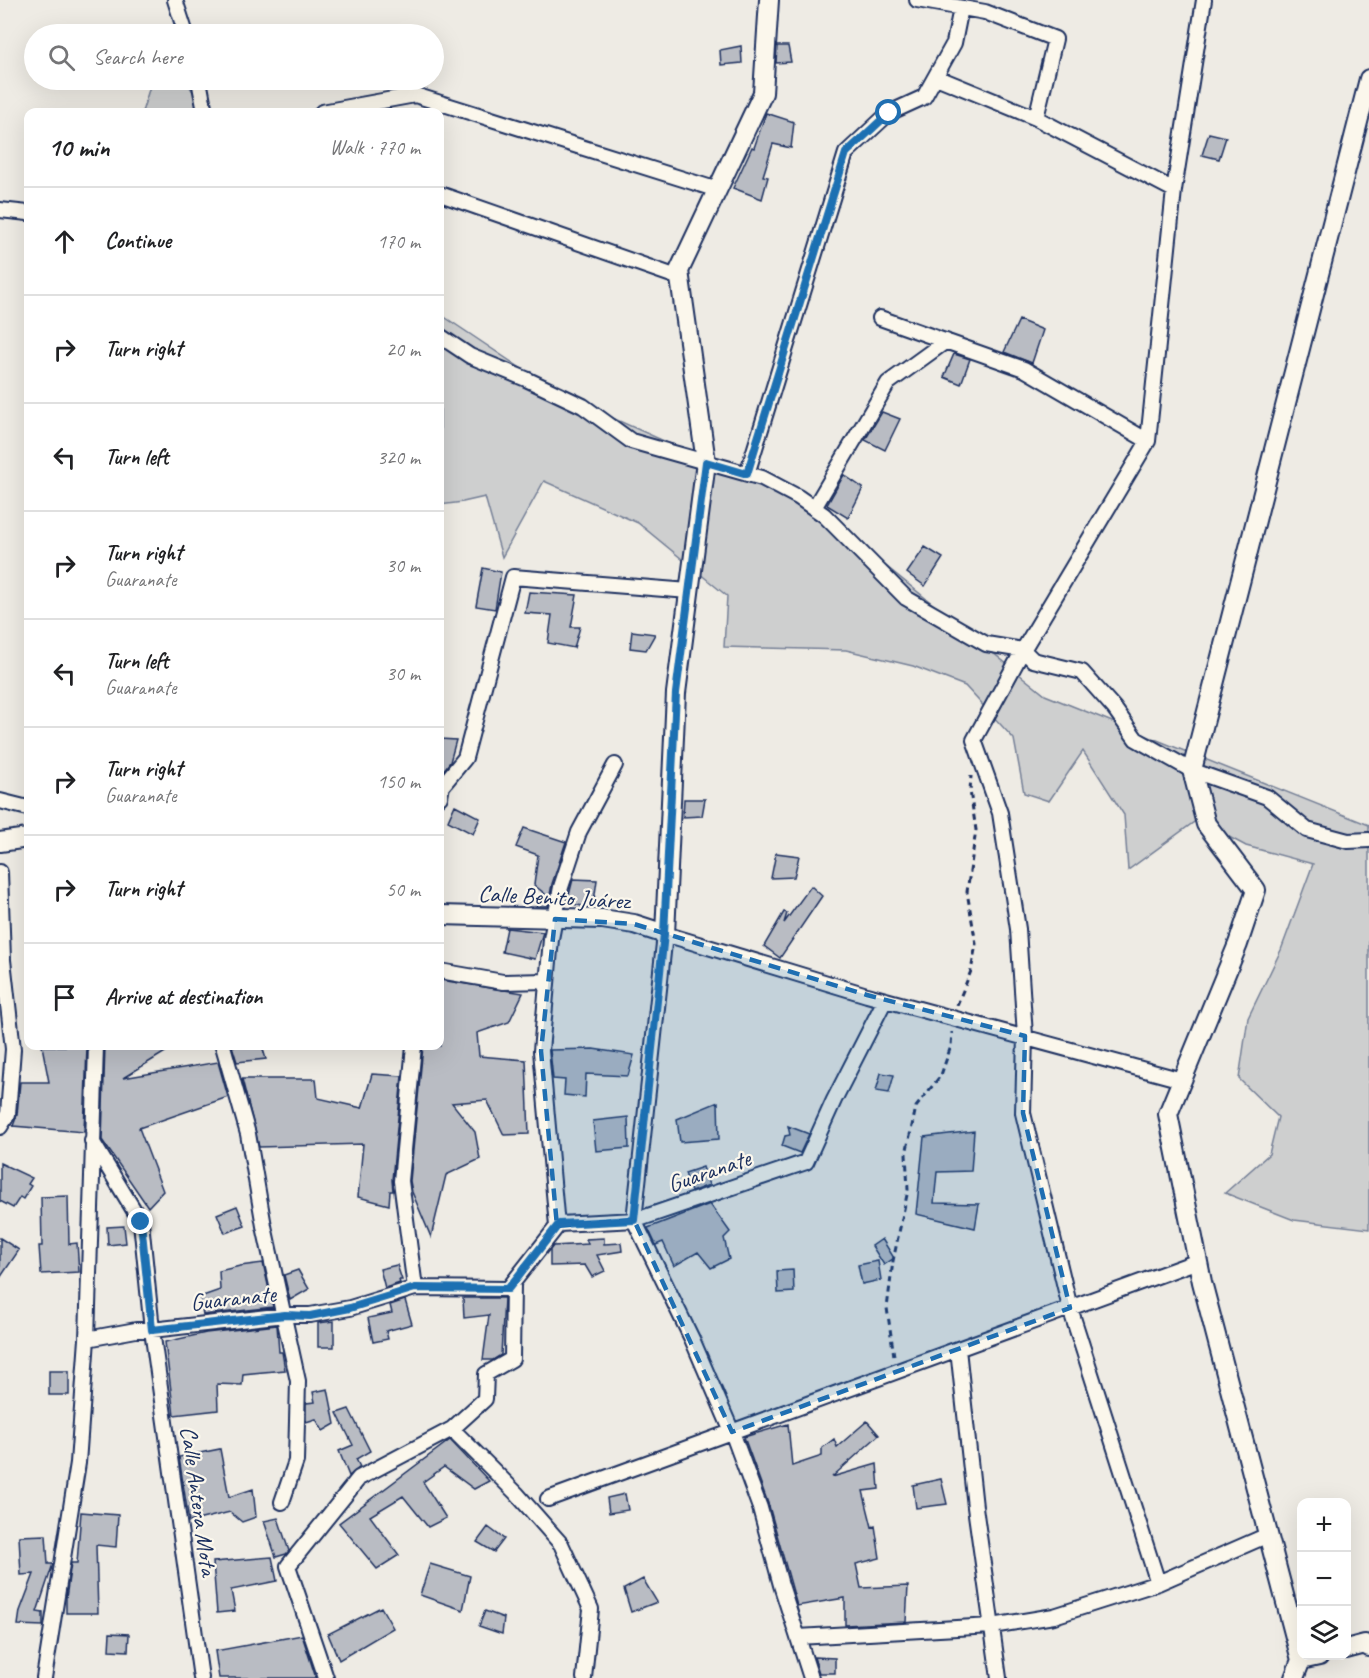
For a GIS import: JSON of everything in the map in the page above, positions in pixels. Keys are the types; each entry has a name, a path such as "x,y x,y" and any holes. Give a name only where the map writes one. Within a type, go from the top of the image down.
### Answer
{"main road":[{"path":"664,934 676,693 706,462 679,271 764,93 769,0"},
{"path":"1297,1645 1198,1261 1168,1114 1238,944 1256,890 1206,824 1192,771 1369,78"},
{"path":"0,842 24,839"},
{"name":"Calle Benito Juárez","path":"444,915 602,919 634,924 664,934"},
{"path":"1351,1648 1365,1644 1369,1647"},
{"path":"1294,1678 1301,1660"}],"street":[{"path":"175,0 183,24"},
{"path":"917,0 985,12 1055,39 1036,118"},
{"path":"1158,1583 1070,1308 1023,1113 1025,1036 1018,929 1000,813 974,740 1023,650 1148,441 1174,190 1204,0"},
{"path":"747,474 846,153 889,113 924,97 954,43 962,8"},
{"path":"936,77 1036,118 1174,190"},
{"path":"201,90 204,108"},
{"path":"344,108 415,95 718,190"},
{"path":"444,195 680,278"},
{"path":"0,210 24,213"},
{"path":"880,318 1024,369 1148,441"},
{"path":"444,339 470,356 583,405 631,441 762,478 824,515 906,598 986,644 1023,650 1033,660 1082,672 1114,708 1136,739 1192,771 1267,797 1307,830 1348,842 1369,840"},
{"path":"814,508 888,383 946,341"},
{"path":"444,785 465,758 513,577 689,591"},
{"path":"326,1678 288,1566 359,1478 452,1429 485,1399 486,1374 512,1359 513,1284 557,1226 542,1051 546,981 561,887 579,832 615,765"},
{"path":"0,801 24,807"},
{"path":"0,872 3,960 13,1049 8,1114 0,1127"},
{"path":"811,1678 760,1508 732,1431 692,1339 634,1220 664,934 885,1000 1182,1080"},
{"path":"444,972 503,982 546,981"},
{"name":"Guaranate","path":"557,1226 559,1224 634,1220 806,1162 834,1100 885,1000"},
{"path":"44,1678 78,1463 87,1338 96,1050"},
{"path":"224,1050 248,1134 264,1226 298,1381 296,1461 282,1502"},
{"path":"414,1050 401,1181 415,1288"},
{"name":"Calle Antera Mota","path":"92,1141 141,1222 152,1330 201,1678"},
{"path":"548,1499 1198,1261"},
{"name":"Guaranate","path":"87,1338 136,1330 285,1315 310,1316 350,1308 415,1288 508,1289 513,1284"},
{"path":"958,1349 975,1507 999,1678"},
{"path":"452,1429 516,1493 561,1544 591,1609 584,1678"},
{"path":"798,1637 992,1626 1054,1616 1158,1583 1268,1535"}],"highlighted area":[{"path":"555,919 634,924 867,995 1025,1036 1023,1113 1070,1308 732,1432 634,1220 557,1226 541,1051"}],"shaded area":[{"path":"149,90 192,90 203,108 143,108"},
{"path":"444,317 561,395 814,508 1045,695 1369,825 1369,1229 1294,1220 1225,1193 1269,1154 1278,1117 1239,1079 1248,1018 1281,950 1313,864 1246,846 1197,820 1128,870 1124,815 1083,751 1049,801 1024,793 1014,739 965,686 913,666 846,650 724,647 727,596 638,523 544,481 502,557 485,497 444,504"}],"building":[{"path":"741,46 742,63 721,65 720,50"},
{"path":"777,46 788,46 791,62 776,63"},
{"path":"766,113 794,122 791,148 773,144 763,176 768,177 762,199 733,188 752,147 754,148"},
{"path":"1209,133 1226,137 1219,159 1202,155"},
{"path":"1019,320 1043,330 1032,363 1004,352"},
{"path":"954,354 970,359 961,384 944,377"},
{"path":"882,412 900,419 885,450 865,440"},
{"path":"844,475 863,488 848,518 827,505"},
{"path":"925,547 943,558 925,586 907,573"},
{"path":"483,568 501,572 495,609 476,606"},
{"path":"529,592 577,595 571,627 580,627 574,648 548,643 552,615 525,613"},
{"path":"632,631 655,634 646,650 630,648"},
{"path":"444,739 456,740 450,762 444,770"},
{"path":"684,799 705,799 702,816 683,817"},
{"path":"455,805 480,818 473,834 448,821"},
{"path":"524,828 566,842 552,884 548,906 536,906 545,894 534,885 538,855 516,847"},
{"path":"776,853 799,856 794,877 771,878"},
{"path":"573,879 597,880 593,908 567,903"},
{"path":"811,886 822,896 780,958 764,946 784,912 787,913 784,923"},
{"path":"507,928 543,932 535,959 502,952"},
{"path":"444,981 523,993 509,1022 477,1033 479,1056 526,1060 529,1134 504,1135 487,1100 452,1103 475,1132 480,1159 446,1175 431,1237 412,1192 410,1181 423,1050 444,1050"},
{"path":"593,1049 634,1055 628,1076 586,1074 585,1097 564,1095 565,1080 553,1079 550,1050"},
{"path":"43,1050 87,1050 84,1132 13,1126 17,1115 20,1082 49,1082"},
{"path":"105,1050 168,1050 123,1078 218,1062 228,1097 139,1128 163,1191 148,1207 102,1140"},
{"path":"233,1050 263,1050 266,1059 237,1062"},
{"path":"881,1073 894,1075 889,1093 876,1091"},
{"path":"372,1074 402,1076 392,1180 393,1191 390,1191 389,1205 358,1197 363,1144 259,1147 242,1079 316,1079 318,1098 362,1108"},
{"path":"718,1102 719,1139 680,1142 677,1119"},
{"path":"628,1117 629,1148 596,1151 593,1121"},
{"path":"788,1126 809,1134 800,1153 782,1146 785,1136 790,1135"},
{"path":"974,1131 971,1171 937,1172 934,1203 979,1204 975,1228 916,1214 924,1137"},
{"path":"0,1163 32,1178 28,1184 31,1186 23,1199 20,1197 13,1208 0,1201"},
{"path":"703,1167 709,1185 691,1192 685,1173"},
{"path":"68,1196 69,1244 77,1243 79,1272 41,1274 39,1246 42,1246 41,1197"},
{"path":"710,1204 730,1232 724,1238 729,1259 711,1268 698,1252 674,1266 663,1242 656,1245 648,1228"},
{"path":"237,1206 245,1226 225,1233 217,1214"},
{"path":"124,1226 126,1243 108,1245 107,1227"},
{"path":"0,1238 19,1250 0,1278"},
{"path":"604,1238 604,1244 621,1243 622,1251 597,1255 605,1271 592,1277 585,1265 550,1266 550,1250 553,1246 588,1244 586,1239"},
{"path":"882,1239 894,1258 884,1265 872,1246"},
{"path":"878,1261 881,1280 862,1284 858,1265"},
{"path":"263,1263 273,1307 203,1315 200,1297 220,1290 219,1271"},
{"path":"397,1265 402,1280 399,1280 400,1283 385,1288 380,1269"},
{"path":"298,1270 309,1289 290,1300 284,1275"},
{"path":"793,1270 794,1292 778,1293 777,1271"},
{"path":"463,1298 504,1298 501,1355 493,1360 483,1360 489,1315 464,1318"},
{"path":"405,1300 412,1324 386,1331 388,1339 373,1342 368,1318 392,1313 390,1305"},
{"path":"334,1321 334,1347 318,1347 318,1323"},
{"path":"277,1325 279,1352 282,1352 285,1370 243,1374 242,1385 217,1384 218,1410 174,1415 165,1342 206,1333"},
{"path":"49,1371 69,1371 69,1395 49,1395"},
{"path":"328,1389 335,1424 323,1431 316,1419 306,1422 306,1403 315,1402 313,1392"},
{"path":"349,1409 370,1451 356,1459 360,1467 349,1476 339,1451 353,1445 337,1413"},
{"path":"867,1421 879,1435 832,1477 877,1464 879,1489 863,1491 872,1527 875,1526 880,1558 856,1564 861,1588 908,1586 906,1622 845,1625 845,1598 797,1606 769,1506 744,1437 788,1424 792,1466 822,1456 822,1448 834,1439 837,1447"},
{"path":"450,1440 489,1481 474,1489 444,1467 423,1482 446,1518 428,1527 403,1496 370,1516 399,1555 377,1569 339,1523"},
{"path":"220,1449 229,1497 253,1489 256,1517 242,1522 230,1512 189,1522 179,1457"},
{"path":"941,1479 947,1504 916,1508 913,1485"},
{"path":"625,1494 628,1510 609,1513 607,1498"},
{"path":"81,1512 118,1515 116,1547 96,1545 98,1613 66,1613 71,1563 77,1563"},
{"path":"278,1518 289,1551 276,1557 264,1521"},
{"path":"488,1527 504,1539 494,1552 477,1542"},
{"path":"46,1535 48,1564 53,1564 37,1612 43,1613 43,1626 18,1625 20,1611 34,1574 21,1575 19,1536"},
{"path":"272,1557 277,1581 231,1590 235,1611 217,1613 213,1562"},
{"path":"430,1564 470,1576 463,1610 420,1595"},
{"path":"643,1579 657,1602 631,1612 624,1589"},
{"path":"381,1607 393,1628 339,1660 328,1634"},
{"path":"485,1611 504,1618 502,1634 479,1626"},
{"path":"110,1633 129,1634 128,1651 109,1650"},
{"path":"302,1635 316,1678 219,1678 215,1651"},
{"path":"814,1657 835,1658 835,1673 819,1673"}],"route":[{"path":"141,1222 152,1330 285,1315 310,1316 350,1308 415,1288 508,1289 559,1224 634,1220 664,934 676,693 706,462 747,474 846,153 889,113"}]}
